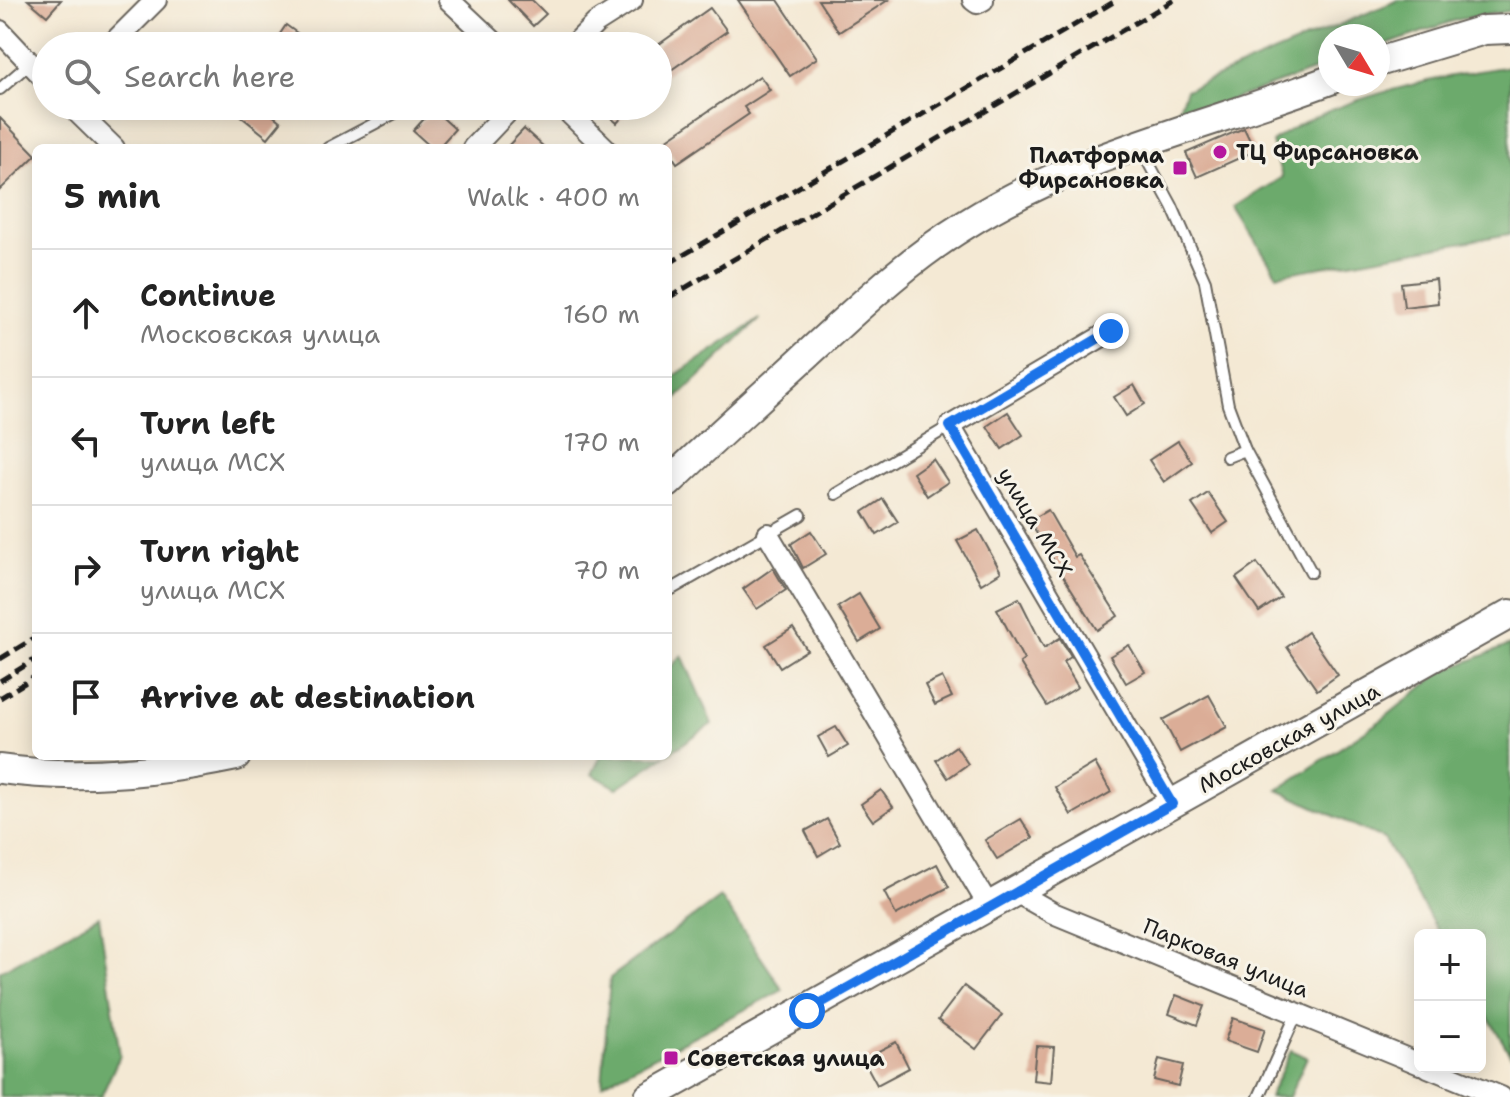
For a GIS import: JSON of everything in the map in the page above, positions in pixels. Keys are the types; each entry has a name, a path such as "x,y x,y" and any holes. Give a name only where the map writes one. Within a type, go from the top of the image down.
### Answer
{"street":[{"path":"124,32 156,0"},
{"path":"449,0 483,32"},
{"path":"587,32 632,0"},
{"path":"1390,58 1471,34 1510,29"},
{"path":"0,31 30,63"},
{"path":"672,479 896,273 966,224 1061,174 1138,144 1250,110 1318,84"},
{"path":"85,120 110,144"},
{"path":"477,144 500,120"},
{"path":"576,120 601,144"},
{"path":"950,426 1111,331"},
{"name":"улица МСХ","path":"950,426 1172,804"},
{"path":"768,534 984,898 985,909"},
{"name":"Московская улица","path":"649,1097 688,1087 985,909 1510,614"},
{"path":"0,769 38,774 133,771 209,760"},
{"name":"Парковая улица","path":"1016,892 1053,913 1414,1062"},
{"path":"1443,1073 1501,1097"}],"lane":[{"path":"0,89 30,63"},
{"path":"336,144 381,120"},
{"path":"1138,144 1172,206 1205,281 1228,405 1245,450 1311,572"},
{"path":"836,494 950,426"},
{"path":"1227,457 1245,450"},
{"path":"672,589 801,515"},
{"path":"1259,1097 1297,1013"}],"green space":[{"path":"1398,0 1510,0 1510,11 1456,20 1390,44 1390,24 1341,24"},
{"path":"1318,34 1318,69 1174,120 1186,90"},
{"path":"1510,66 1510,234 1277,275 1235,207 1282,177 1272,142 1323,113 1373,96 1390,96 1390,91"},
{"path":"760,319 672,403 672,377"},
{"path":"1510,645 1510,1054 1486,1013 1486,929 1436,929 1384,839 1278,790 1383,719 1441,672"},
{"path":"682,655 712,724 672,751 672,666"},
{"path":"599,760 659,760 617,788 592,774"},
{"path":"720,897 783,990 602,1084 610,978"},
{"path":"99,916 120,1055 101,1097 0,1097 0,971"},
{"path":"1291,1050 1307,1057 1289,1097 1269,1097"}],"building":[{"path":"28,0 61,0 47,16"},
{"path":"508,0 532,0 546,14 533,26"},
{"path":"738,0 778,0 817,58 790,76"},
{"path":"818,0 888,0 839,32"},
{"path":"710,8 727,31 672,69 672,35"},
{"path":"286,25 296,32 281,32"},
{"path":"760,76 770,90 744,107 749,114 677,163 672,156 672,144 663,142"},
{"path":"0,118 32,151 32,159 0,190"},
{"path":"246,120 281,122 268,138"},
{"path":"423,120 445,120 455,129 442,144 428,144 413,131"},
{"name":"ТЦ Фирсановка","path":"1244,128 1255,151 1197,177 1186,153"},
{"path":"524,129 541,144 510,144"},
{"path":"1436,279 1438,303 1404,307 1401,283"},
{"path":"1134,385 1145,404 1126,416 1114,397"},
{"path":"1008,412 1023,435 1002,449 987,426"},
{"path":"1178,441 1192,462 1164,482 1149,460"},
{"path":"933,459 948,482 927,496 913,473"},
{"path":"1208,493 1228,522 1212,533 1192,504"},
{"path":"883,499 898,522 877,535 863,512"},
{"path":"1048,510 1075,557 1079,555 1118,616 1097,630 1029,521"},
{"path":"978,530 1001,572 981,584 957,541"},
{"path":"811,531 826,554 803,568 791,544"},
{"path":"1257,563 1281,597 1259,612 1236,578"},
{"path":"773,568 786,590 757,609 743,589"},
{"path":"859,594 880,629 859,642 838,607"},
{"path":"1019,598 1044,648 1060,638 1071,657 1063,662 1078,687 1047,706 1020,663 1024,660 997,609"},
{"path":"793,628 807,650 780,667 766,645"},
{"path":"1308,632 1338,675 1317,690 1287,647"},
{"path":"1129,645 1145,672 1126,683 1110,656"},
{"path":"942,677 952,697 935,705 925,685"},
{"path":"1209,695 1227,727 1180,752 1163,720"},
{"path":"836,727 848,746 829,757 818,737"},
{"path":"956,746 968,764 948,778 936,760"},
{"path":"1095,763 1111,792 1071,815 1055,787"},
{"path":"881,790 893,807 873,821 861,804"},
{"path":"827,819 840,843 818,856 805,831"},
{"path":"1021,819 1033,838 997,859 985,840"},
{"path":"937,864 949,887 896,915 884,892"},
{"path":"964,986 1002,1015 976,1049 938,1020"},
{"path":"1176,995 1204,1006 1197,1025 1169,1014"},
{"path":"1233,1018 1265,1029 1257,1052 1225,1041"},
{"path":"896,1042 909,1068 877,1085 863,1059"},
{"path":"1036,1046 1054,1047 1051,1082 1033,1080"},
{"path":"1159,1059 1183,1065 1178,1086 1154,1080"}],"railway":[{"path":"672,262 1117,0"},
{"path":"672,296 1174,0"},
{"path":"0,659 32,639"},
{"path":"0,681 32,661"},
{"path":"0,698 32,678"}],"place":[{"name":"ТЦ Фирсановка","path":"1220,152"},
{"name":"Платформа Фирсановка","path":"1180,168"},
{"name":"Советская улица","path":"671,1058"}],"route":[{"path":"807,1011 1172,804 950,426 1111,331"}]}
